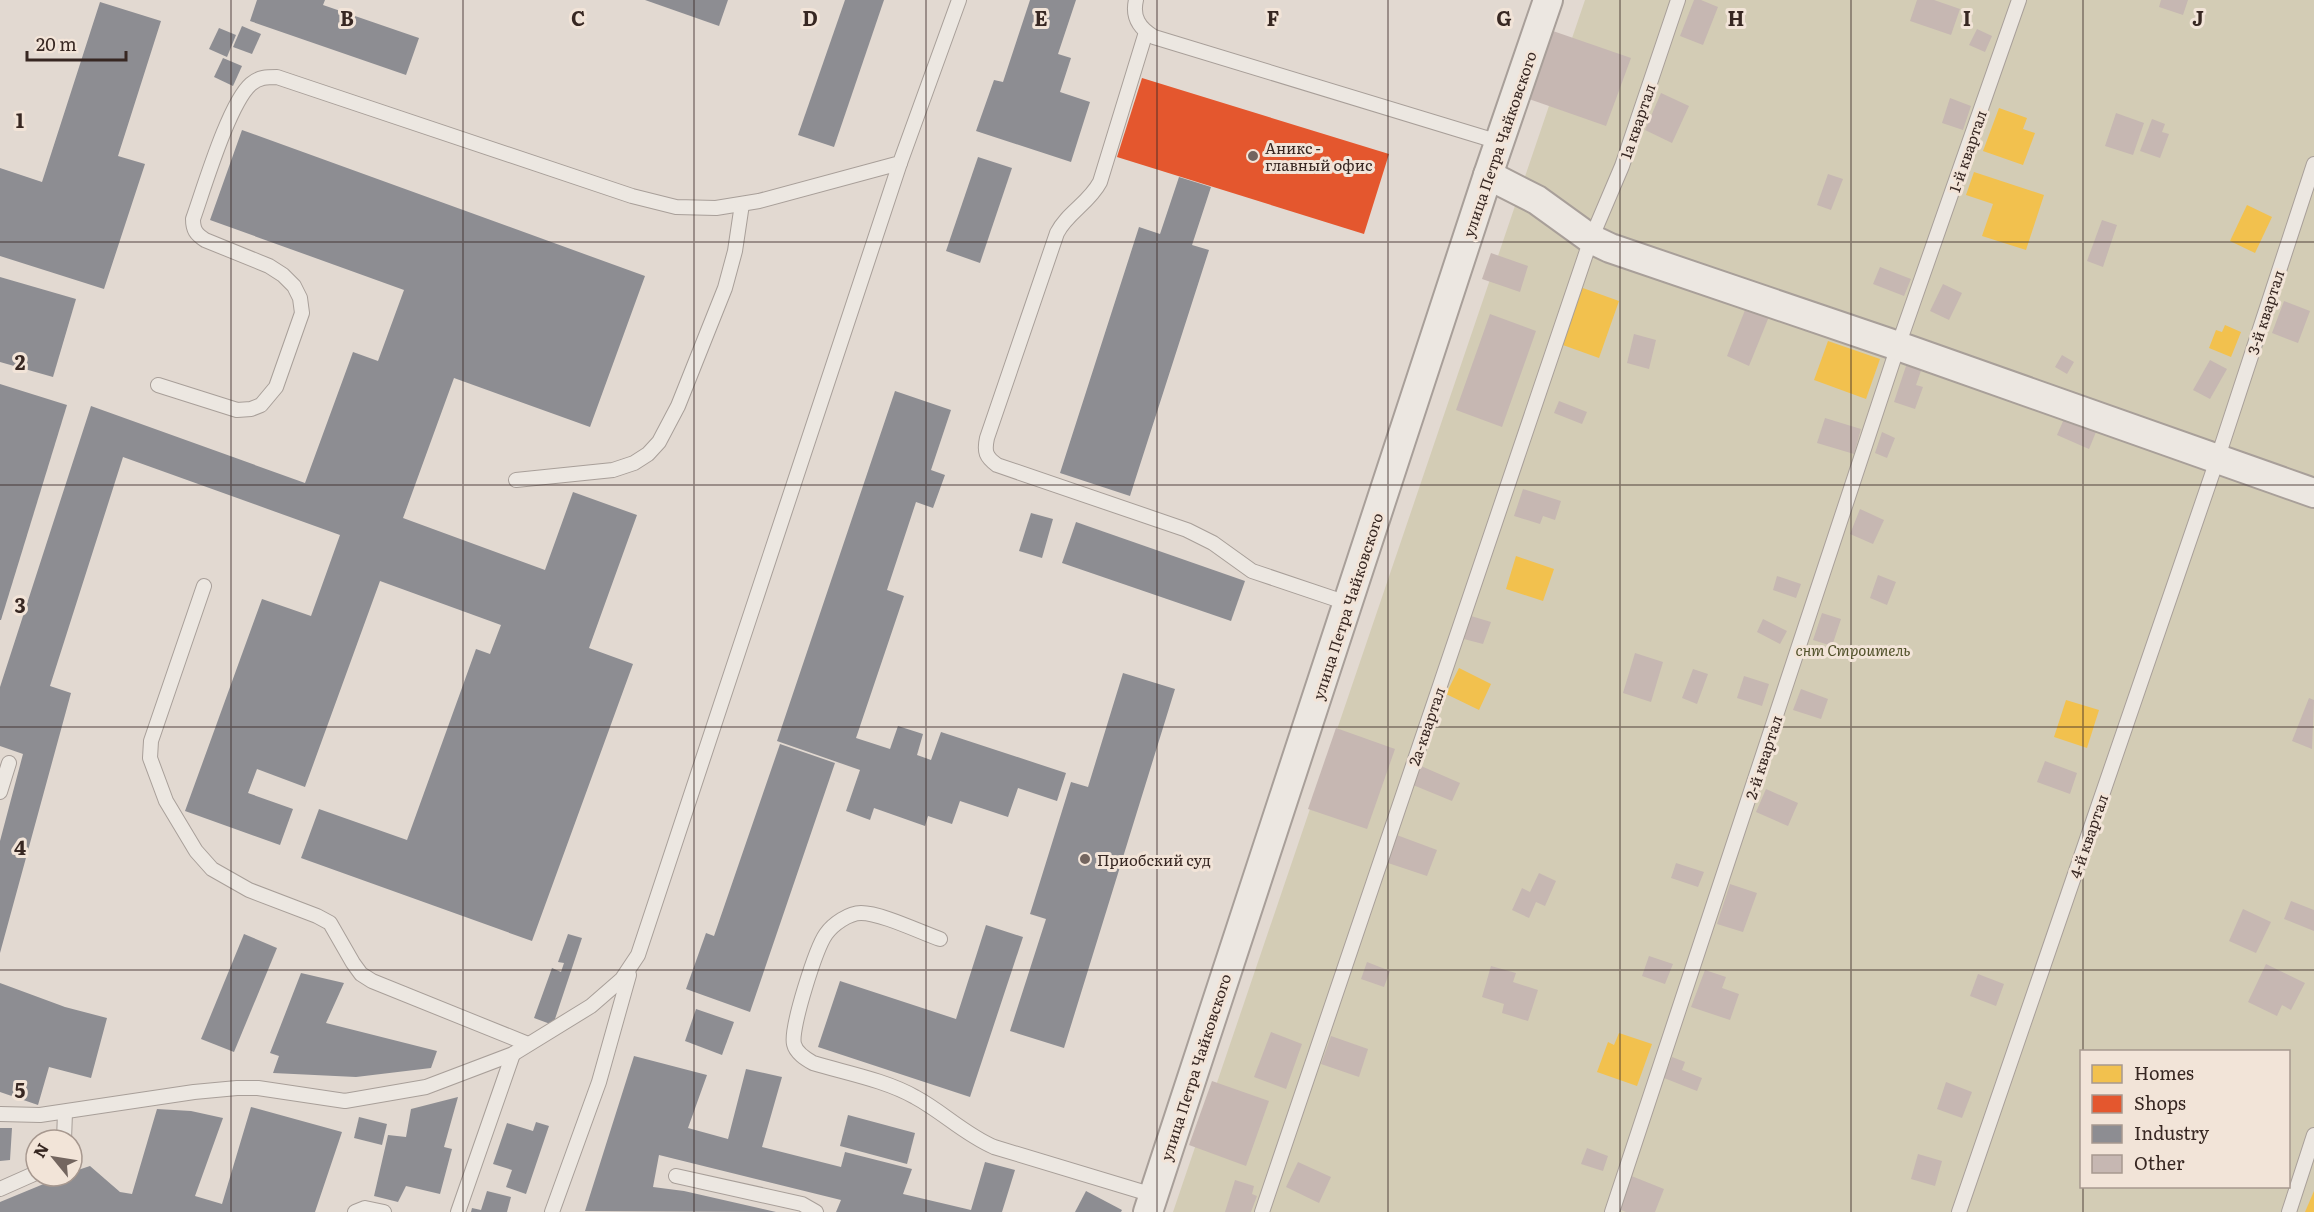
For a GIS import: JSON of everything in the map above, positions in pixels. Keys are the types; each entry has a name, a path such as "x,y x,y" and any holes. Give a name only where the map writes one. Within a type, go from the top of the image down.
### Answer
{"street":[{"name":"улица Петра Чайковского","path":"1151,1203 1488,175 1548,0"},
{"path":"1488,175 1537,200 1591,239 1635,258 1724,285 2314,493"}],"lane":[{"path":"0,1114 40,1115 237,1088 258,1088 345,1101 426,1087 513,1054 610,992 638,955 900,163 959,0"},
{"path":"1136,0 1135,17 1146,32 1154,37 1499,142"},
{"name":"1а квартал","path":"1591,239 1622,166 1678,0"},
{"name":"1-й квартал","path":"1914,302 2019,0"},
{"path":"1146,32 1100,182 1095,192 1062,224 1057,233 987,438 985,450 988,459 997,465 1186,530 1213,543 1252,571 1347,603"},
{"path":"158,385 237,410 261,405 276,387 302,313 300,298 294,286 284,275 269,266 205,240 196,234 193,226 193,219 231,114 245,90 264,76 277,77 632,196 676,207 716,208 742,204 900,163"},
{"name":"3-й квартал","path":"2217,460 2314,164"},
{"path":"516,480 613,470 634,463 648,454 659,442 682,395 725,288 735,251 742,204"},
{"name":"2а-квартал","path":"1262,1212 1591,239"},
{"name":"2-й квартал","path":"1612,1212 1914,302"},
{"name":"4-й квартал","path":"1959,1212 2217,460"},
{"path":"204,586 158,717 151,741 150,758 166,801 196,851 212,869 231,881 330,923 357,968 372,981 528,1044"},
{"path":"0,792 9,763"},
{"path":"940,939 874,915 859,913 834,926 826,934 818,949 794,1029 794,1045 803,1058 813,1064 902,1090 926,1102 974,1138 994,1147 1151,1203"},
{"path":"552,1212 598,1082 631,967"},
{"path":"458,1212 513,1054"},
{"path":"64,1128 65,1112"},
{"path":"2289,1212 2314,1135"},
{"path":"676,1176 802,1204 816,1212"},
{"path":"0,1189 24,1178"},
{"path":"355,1212 365,1208 384,1212"}],"green space":[{"name":"снт Строитель","path":"1585,0 2314,0 2314,1212 1173,1212"}],"building: Homes":[{"path":"1999,108 2027,118 2023,129 2035,133 2023,165 1983,151"},
{"path":"1974,172 2044,195 2026,250 1982,236 1993,204 1966,195"},
{"path":"2247,205 2272,217 2255,253 2230,241"},
{"path":"1580,287 1619,301 1599,358 1560,344"},
{"path":"2225,325 2241,332 2231,357 2209,348 2216,330 2222,332"},
{"path":"1828,341 1880,359 1866,399 1814,380"},
{"path":"1516,556 1554,569 1543,601 1506,589"},
{"path":"1459,668 1491,684 1479,710 1446,694"},
{"path":"2066,700 2099,710 2087,748 2054,737"},
{"path":"1619,1033 1652,1044 1637,1086 1597,1072 1608,1042 1614,1045"},
{"path":"2314,1191 2314,1212 2305,1212"}],"building: Shops":[{"name":"Аникс - главный офис","path":"1142,78 1389,154 1364,234 1117,157"}],"building: Industry":[{"path":"257,0 325,0 323,5 419,38 406,75 250,21"},
{"path":"645,0 728,0 719,26"},
{"path":"845,0 884,0 834,147 798,135"},
{"path":"1030,0 1076,0 1058,54 1071,58 1060,92 1090,102 1071,162 976,131 994,80 1003,82"},
{"path":"100,2 161,21 118,156 145,164 104,289 0,256 0,168 42,182"},
{"path":"242,26 261,34 252,54 233,47"},
{"path":"219,28 236,35 227,57 209,49"},
{"path":"223,58 242,66 233,86 214,77"},
{"path":"242,130 645,276 590,427 454,378 403,518 545,570 573,492 637,515 589,648 633,664 532,941 301,858 319,809 407,840 476,649 490,654 501,625 380,581 305,787 257,769 248,793 293,809 280,845 185,811 262,599 311,616 340,535 123,457 50,686 71,693 0,953 0,841 23,754 0,746 0,687 91,406 305,483 353,352 378,361 404,290 210,220"},
{"path":"978,157 1012,168 980,263 946,251"},
{"path":"1179,177 1211,187 1192,245 1209,250 1130,496 1060,473 1139,227 1160,234"},
{"path":"0,277 76,299 53,377 0,362"},
{"path":"0,384 67,405 1,620 0,620"},
{"path":"895,391 951,410 931,470 945,475 933,508 916,502 887,590 904,596 856,738 890,749 898,726 923,734 917,755 931,760 941,732 1066,773 1057,801 1018,788 1008,817 960,801 952,824 928,816 925,826 874,808 870,820 846,811 860,770 777,741"},
{"path":"1031,513 1053,519 1042,558 1019,551"},
{"path":"1076,522 1245,581 1231,621 1062,563"},
{"path":"1123,673 1175,689 1064,1048 1010,1031 1046,919 1030,914 1071,782 1088,787"},
{"path":"780,744 835,763 750,1012 686,989 706,933 714,936"},
{"path":"986,925 1023,937 970,1097 818,1047 840,981 956,1019"},
{"path":"244,934 277,948 234,1052 201,1039"},
{"path":"568,934 582,938 553,1025 534,1018 552,968 561,972 564,963 558,962"},
{"path":"301,973 344,983 326,1023 437,1051 431,1068 356,1077 273,1073 279,1056 270,1053"},
{"path":"0,983 65,1007 107,1018 91,1078 49,1067 38,1105 0,1092"},
{"path":"696,1009 734,1022 722,1055 685,1041"},
{"path":"634,1056 707,1075 688,1128 728,1139 746,1069 782,1077 762,1147 841,1167 845,1152 912,1169 903,1194 971,1210 985,1162 1015,1170 1002,1212 836,1212 841,1200 659,1155 653,1187 684,1191 776,1212 585,1211"},
{"path":"458,1097 444,1147 452,1149 440,1194 406,1186 398,1202 374,1196 388,1135 406,1137 411,1109"},
{"path":"251,1107 342,1132 315,1212 0,1212 0,1202 34,1188 84,1188 84,1168 90,1166 120,1192 132,1194 157,1109 191,1111 223,1118 195,1196 222,1204"},
{"path":"848,1115 915,1133 907,1164 840,1146"},
{"path":"359,1117 387,1124 382,1145 354,1138"},
{"path":"536,1122 549,1126 526,1194 506,1187 512,1170 493,1164 507,1123 533,1131"},
{"path":"0,1128 12,1128 10,1160 0,1161"},
{"path":"487,1191 511,1197 507,1212 471,1212 472,1208 481,1210"},
{"path":"1086,1191 1122,1210 1121,1212 1075,1212"}],"building: Other":[{"path":"1694,0 1701,0 1718,7 1703,45 1680,36"},
{"path":"1917,0 1934,0 1960,9 1951,35 1910,21"},
{"path":"2161,0 2188,0 2183,15 2159,7"},
{"path":"1977,29 1992,36 1985,52 1969,45"},
{"path":"1553,31 1631,58 1606,126 1529,99"},
{"path":"1661,93 1689,106 1672,143 1645,130"},
{"path":"1950,98 1971,106 1963,130 1942,123"},
{"path":"2116,113 2144,123 2133,155 2105,146"},
{"path":"2152,119 2165,124 2162,132 2169,134 2160,158 2140,151"},
{"path":"1828,174 1843,179 1831,210 1817,205"},
{"path":"2102,220 2117,225 2103,267 2087,261"},
{"path":"1491,253 1528,266 1520,292 1482,279"},
{"path":"1880,267 1911,279 1904,296 1873,284"},
{"path":"1943,284 1962,293 1949,320 1930,311"},
{"path":"2284,301 2310,311 2298,343 2272,333"},
{"path":"1747,305 1770,314 1749,366 1727,356"},
{"path":"1490,314 1536,331 1502,427 1456,410"},
{"path":"1634,334 1656,340 1649,369 1627,363"},
{"path":"2062,355 2074,362 2067,374 2055,367"},
{"path":"2210,360 2227,369 2210,399 2193,390"},
{"path":"1907,363 1922,368 1916,385 1923,387 1915,409 1894,402"},
{"path":"1559,401 1587,412 1582,424 1554,413"},
{"path":"1825,418 1861,429 1854,454 1817,443"},
{"path":"2064,419 2096,432 2089,449 2057,435"},
{"path":"1882,432 1895,438 1887,458 1875,453"},
{"path":"1523,489 1561,501 1555,520 1543,516 1540,524 1514,516"},
{"path":"1860,509 1884,520 1873,544 1850,534"},
{"path":"1878,575 1896,582 1887,605 1870,598"},
{"path":"1777,576 1801,584 1796,598 1773,590"},
{"path":"1822,613 1841,619 1832,646 1813,640"},
{"path":"1471,616 1491,622 1483,644 1464,639"},
{"path":"1763,619 1787,631 1780,644 1757,632"},
{"path":"1635,653 1663,662 1651,702 1623,693"},
{"path":"1693,669 1708,674 1697,704 1682,698"},
{"path":"1744,676 1769,684 1762,706 1737,698"},
{"path":"1801,689 1828,699 1821,719 1793,710"},
{"path":"2309,698 2314,700 2312,749 2292,741"},
{"path":"1336,728 1395,749 1367,829 1308,809"},
{"path":"2045,761 2077,773 2070,794 2037,782"},
{"path":"1421,766 1460,783 1452,801 1413,785"},
{"path":"1766,789 1798,803 1788,826 1756,812"},
{"path":"1394,834 1437,850 1427,876 1385,862"},
{"path":"1676,863 1704,872 1698,887 1671,878"},
{"path":"1539,873 1556,881 1545,906 1536,902 1529,918 1512,910 1522,888 1530,892"},
{"path":"1730,884 1757,893 1743,932 1717,924"},
{"path":"2291,901 2314,910 2314,931 2284,919"},
{"path":"2243,909 2271,922 2256,953 2229,941"},
{"path":"1649,956 1673,964 1665,984 1642,976"},
{"path":"1367,962 1390,971 1384,987 1361,979"},
{"path":"2266,964 2305,983 2291,1010 2282,1005 2277,1016 2248,1002"},
{"path":"1491,966 1516,973 1513,982 1538,990 1528,1021 1502,1013 1504,1004 1482,997"},
{"path":"1705,970 1726,977 1722,988 1739,994 1730,1020 1691,1007"},
{"path":"1978,974 2004,984 1996,1006 1970,996"},
{"path":"1271,1032 1302,1044 1286,1089 1254,1077"},
{"path":"1331,1036 1368,1049 1359,1077 1321,1064"},
{"path":"1672,1057 1685,1062 1682,1070 1702,1078 1697,1091 1664,1078"},
{"path":"1212,1081 1269,1101 1246,1166 1189,1145"},
{"path":"1946,1082 1972,1092 1962,1118 1937,1109"},
{"path":"1587,1148 1608,1156 1603,1171 1581,1164"},
{"path":"1918,1154 1942,1161 1935,1186 1911,1179"},
{"path":"1298,1162 1331,1177 1319,1203 1286,1187"},
{"path":"1629,1175 1664,1189 1655,1212 1626,1212 1616,1208"},
{"path":"1235,1180 1254,1186 1252,1194 1257,1196 1251,1212 1225,1212"}],"place":[{"name":"Аникс - главный офис","path":"1253,156"},
{"name":"Приобский суд","path":"1085,859"}]}
